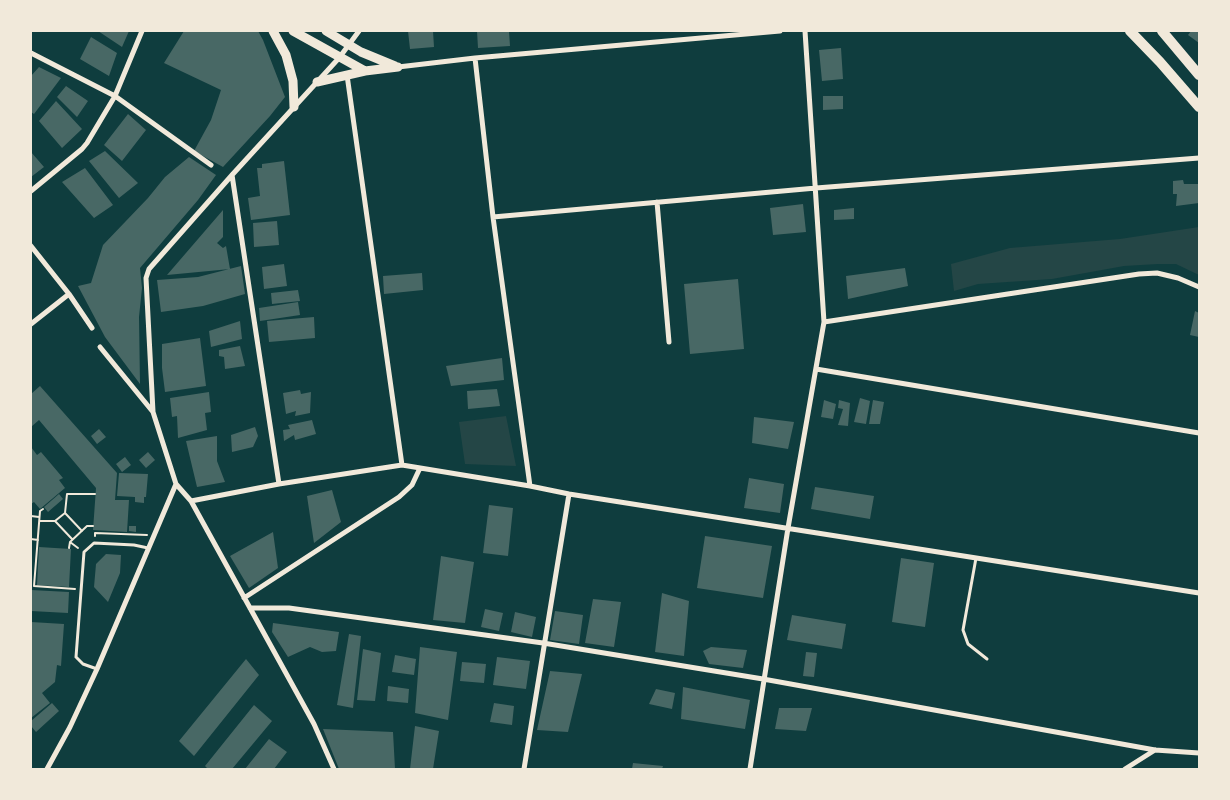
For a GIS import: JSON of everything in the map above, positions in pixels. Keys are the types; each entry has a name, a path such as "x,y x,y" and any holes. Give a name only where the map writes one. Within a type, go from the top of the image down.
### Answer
{"main road":[{"path":"1130,31 1199,107"},
{"path":"1162,31 1199,75"}],"street":[{"path":"31,190 82,149 115,96 142,31"},
{"path":"273,31 286,55 293,80 294,107"},
{"path":"293,31 365,71"},
{"path":"326,31 373,58 398,67"},
{"path":"334,769 314,724 191,501 176,484 153,412 146,278 149,269 339,58 350,45 358,31"},
{"path":"317,82 365,71 474,58 780,31"},
{"path":"750,769 788,528 824,322 805,31"},
{"path":"31,53 115,96 211,165"},
{"path":"474,58 493,217 530,486"},
{"path":"347,75 402,465"},
{"path":"493,217 816,188 1199,158"},
{"path":"232,175 279,484"},
{"path":"657,202 669,342"},
{"path":"31,246 69,294 92,328"},
{"path":"824,322 1139,274 1157,273 1178,278 1199,287"},
{"path":"31,324 69,294"},
{"path":"100,347 153,412"},
{"path":"816,369 1199,433"},
{"path":"191,501 279,484 402,465 568,494 1199,593"},
{"path":"244,598 399,497 412,485 420,468"},
{"path":"48,769 97,669 176,484"},
{"path":"524,769 568,494"},
{"path":"250,608 289,608 543,643 764,679 1155,750 1199,753"},
{"path":"1125,769 1155,750"}],"lane":[{"path":"97,669 83,664 76,657 84,552 94,543 134,545 149,548"},
{"path":"976,558 963,630 968,644 987,659"}],"path":[{"path":"39,521 55,521 64,513 67,494 95,494"},
{"path":"43,509 40,511 34,586 80,589"},
{"path":"64,513 82,531"},
{"path":"31,516 39,517"},
{"path":"55,521 73,540"},
{"path":"31,540 38,540"},
{"path":"68,548 70,542"}],"shaded area":[{"path":"1199,227 1199,275 1176,264 1124,266 1052,279 978,284 954,291 951,264 1010,248 1120,239"},
{"path":"506,416 516,466 465,464 459,422"}],"building":[{"path":"98,31 129,31 122,47"},
{"path":"184,31 258,31 285,97 223,167 194,151 211,120 221,90 164,63"},
{"path":"408,31 433,31 434,47 410,49"},
{"path":"477,31 509,31 510,46 478,48"},
{"path":"1191,31 1199,31 1199,43 1188,35"},
{"path":"91,37 117,53 109,76 80,59"},
{"path":"841,48 843,79 822,81 819,50"},
{"path":"39,67 61,78 34,114 31,112 31,76"},
{"path":"66,86 88,101 77,117 57,97"},
{"path":"823,96 843,96 843,109 823,110"},
{"path":"56,101 82,129 62,148 39,121"},
{"path":"128,114 146,130 122,161 104,145"},
{"path":"105,151 138,183 119,198 89,161"},
{"path":"31,152 44,167 31,177"},
{"path":"189,157 216,175 198,200 140,268 142,288 139,317 140,384 105,337 78,286 91,283 103,245 148,198 165,177"},
{"path":"284,161 290,215 251,220 248,198 260,196 257,168 262,168 262,164"},
{"path":"85,168 113,205 94,218 62,182"},
{"path":"1183,180 1184,184 1199,184 1199,203 1176,206 1177,194 1173,194 1173,181"},
{"path":"803,204 806,232 773,235 770,208"},
{"path":"854,208 854,219 834,220 834,210"},
{"path":"223,210 223,237 217,243 223,248 226,246 230,269 167,275"},
{"path":"277,221 279,245 254,247 253,223"},
{"path":"284,264 287,286 264,289 262,267"},
{"path":"241,266 245,294 203,306 161,312 157,280 198,277"},
{"path":"905,268 908,286 848,299 846,276"},
{"path":"422,273 423,290 384,294 383,276"},
{"path":"738,279 744,349 690,354 684,284"},
{"path":"298,290 300,301 272,304 271,293"},
{"path":"298,302 300,315 260,321 259,308"},
{"path":"1195,311 1199,313 1199,337 1190,335"},
{"path":"314,317 315,338 269,342 267,321"},
{"path":"240,321 242,339 211,347 209,331"},
{"path":"200,338 206,386 165,392 162,344"},
{"path":"240,346 245,366 225,369 224,357 219,356 219,350"},
{"path":"502,358 504,380 451,386 446,366"},
{"path":"40,386 117,473 115,500 129,500 127,532 93,530 96,488 39,420 31,427 31,394"},
{"path":"497,389 500,406 468,409 467,391"},
{"path":"300,390 301,394 311,392 310,413 295,416 296,411 286,414 283,393"},
{"path":"209,392 211,412 205,413 207,430 178,438 177,416 172,417 170,398"},
{"path":"860,398 870,401 866,424 854,422"},
{"path":"824,400 836,404 833,419 821,417"},
{"path":"839,400 850,403 848,426 838,425 843,409 838,408"},
{"path":"873,400 884,402 880,424 869,424"},
{"path":"754,417 794,422 788,449 752,443"},
{"path":"312,420 316,434 295,440 294,435 284,441 283,430 290,429 288,425"},
{"path":"255,427 258,436 253,447 232,452 231,435"},
{"path":"99,429 106,437 97,444 91,436"},
{"path":"217,436 217,461 225,482 197,487 186,441"},
{"path":"31,447 37,455 41,452 63,478 59,480 65,488 40,509 34,502 31,504"},
{"path":"148,452 155,460 146,468 139,460"},
{"path":"125,457 131,465 122,472 116,464"},
{"path":"119,473 148,474 144,503 135,502 135,497 117,496"},
{"path":"749,478 784,484 780,513 744,508"},
{"path":"815,487 874,496 870,519 811,509"},
{"path":"332,490 341,522 314,543 307,496"},
{"path":"59,494 63,499 48,512 44,507"},
{"path":"489,505 513,508 508,556 483,553"},
{"path":"129,526 136,526 136,532 129,531"},
{"path":"273,532 278,568 249,588 230,556"},
{"path":"705,536 772,546 763,598 697,588"},
{"path":"39,547 71,549 69,587 37,585"},
{"path":"106,554 121,555 120,573 108,602 94,587 96,564"},
{"path":"441,556 474,562 465,623 433,620"},
{"path":"901,558 934,563 925,627 892,622"},
{"path":"31,590 69,592 68,613 31,611"},
{"path":"662,593 689,601 684,656 655,652"},
{"path":"593,599 621,602 614,647 585,643"},
{"path":"485,609 503,613 499,631 481,627"},
{"path":"555,611 583,615 579,644 550,640"},
{"path":"515,612 536,617 532,637 511,632"},
{"path":"792,615 846,624 842,649 787,640"},
{"path":"31,622 64,624 61,666 57,665 55,682 42,693 50,703 31,718"},
{"path":"273,623 339,632 336,651 322,652 310,647 288,657 272,632"},
{"path":"349,634 361,636 353,708 337,705"},
{"path":"420,647 457,652 448,720 415,713"},
{"path":"711,647 747,650 743,668 709,664 703,651"},
{"path":"363,649 381,653 375,701 357,700"},
{"path":"806,652 817,653 814,677 803,676"},
{"path":"395,655 416,659 414,675 392,672"},
{"path":"497,657 530,661 526,689 493,685"},
{"path":"246,659 259,675 194,756 179,741"},
{"path":"462,662 486,664 484,683 460,681"},
{"path":"550,671 582,674 568,732 537,730"},
{"path":"388,686 409,689 408,703 387,701"},
{"path":"683,687 750,700 745,729 681,719"},
{"path":"656,689 675,693 672,709 649,704"},
{"path":"52,703 59,711 36,732 31,726 31,721"},
{"path":"494,703 514,706 512,725 490,722"},
{"path":"254,705 272,721 232,769 208,769 205,766"},
{"path":"779,708 812,708 806,731 775,729"},
{"path":"415,726 439,731 433,769 410,769"},
{"path":"323,729 393,732 395,769 339,769"},
{"path":"269,739 287,752 274,769 245,769"},
{"path":"633,763 663,766 662,769 632,769"}]}
